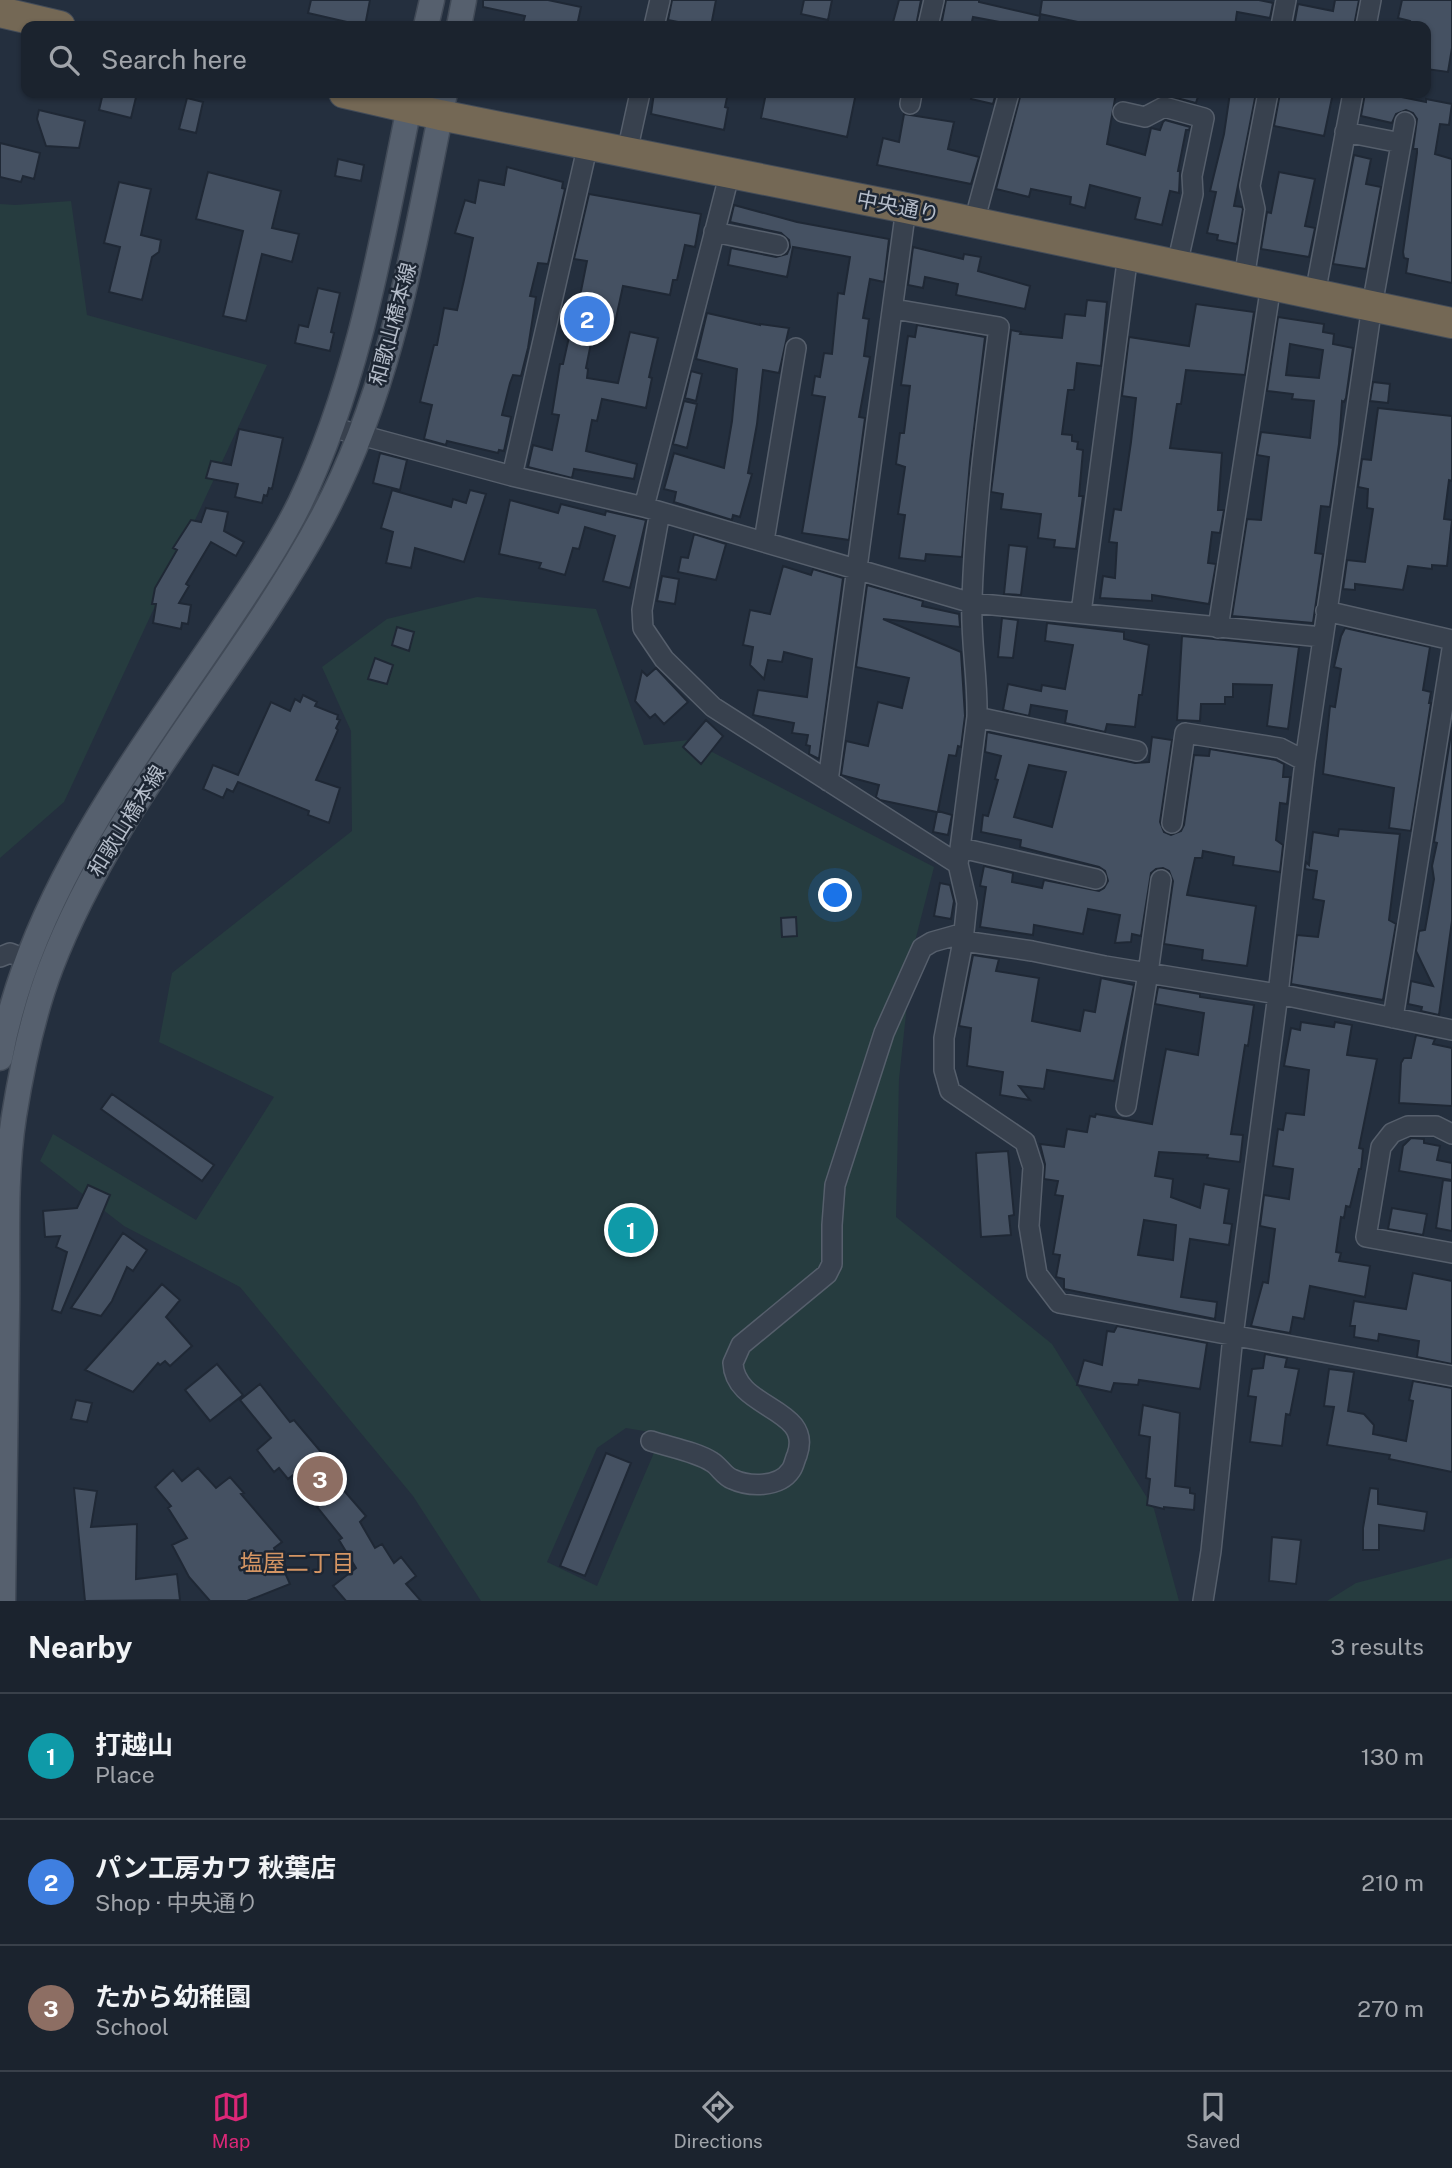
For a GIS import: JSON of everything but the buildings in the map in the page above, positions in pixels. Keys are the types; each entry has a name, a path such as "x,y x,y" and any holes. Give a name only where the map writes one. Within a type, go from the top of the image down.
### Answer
{"highway":[{"path":"0,12 39,21"},
{"name":"中央通り","path":"392,98 443,104 588,144 1452,323"}],"main road":[{"path":"427,21 432,0"},
{"path":"460,21 464,0"},
{"name":"和歌山橋本線","path":"0,1058 28,960 57,891 122,777 248,590 299,504 350,374 375,282 411,100"},
{"name":"和歌山橋本線","path":"3,1601 3,1389 8,1191 14,1118 28,1046 51,968 103,855 298,560 339,485 379,384 403,294 443,104"}],"street":[{"path":"655,21 660,0"},
{"path":"929,21 934,0"},
{"path":"1282,21 1286,0"},
{"path":"1367,21 1371,0"},
{"path":"627,152 639,98"},
{"path":"974,222 1008,98"},
{"path":"1218,628 1257,282 1255,209 1250,186 1267,98"},
{"path":"1315,294 1352,98"},
{"path":"1123,112 1144,117 1164,107 1204,118 1192,176 1193,194 1177,265"},
{"path":"1203,1601 1211,1551 1233,1336 1278,994 1305,761 1372,306 1405,122"},
{"path":"1345,132 1401,143"},
{"path":"512,477 588,144"},
{"path":"730,172 652,510 642,610 643,628 664,659 713,707 828,781 960,856 1096,879"},
{"path":"828,781 906,208"},
{"path":"715,232 778,245"},
{"path":"1081,613 1128,254"},
{"path":"894,309 999,327 980,465 972,603 978,683 977,717 960,856 967,903 944,1038 944,1070 950,1091 1025,1142 1033,1167 1029,1226 1037,1274 1059,1303 1452,1376"},
{"path":"764,541 796,348"},
{"path":"331,427 512,477 652,510 972,603 1322,637"},
{"path":"1326,611 1452,640"},
{"path":"1393,1018 1452,649"},
{"path":"977,717 1137,751"},
{"path":"1171,823 1185,733 1280,748 1305,761"},
{"path":"1126,1106 1161,880"},
{"path":"651,1441 711,1461 731,1479 765,1485 782,1478 791,1470 799,1448 799,1434 792,1421 749,1395 740,1385 733,1363 741,1345 827,1274 832,1264 831,1226 835,1185 884,1033 922,948 932,942 963,937 1148,973 1278,994 1452,1030"},
{"path":"0,957 10,953 28,960"},
{"path":"1452,1134 1436,1126 1408,1126 1392,1133 1381,1147 1366,1237 1452,1253"}],"green space":[{"path":"71,201 87,315 267,365 64,802 0,858 0,204"},
{"path":"477,597 596,609 644,745 689,740 934,867 913,949 899,1079 896,1217 1052,1344 1154,1509 1179,1601 481,1601 413,1496 240,1287 124,1226 40,1161 53,1134 196,1220 274,1097 159,1042 172,973 352,831 351,731 322,667 387,619","holes":["626,1428 662,1434 597,1586 547,1562 597,1448"]},
{"path":"1452,1558 1452,1601 1327,1601 1356,1583"}],"place":[{"name":"パン工房カワ 秋葉店","path":"587,319"},
{"name":"打越山","path":"631,1230"},
{"name":"たから幼稚園","path":"320,1479"}],"district":[{"name":"塩屋二丁目","path":"297,1563"}]}
